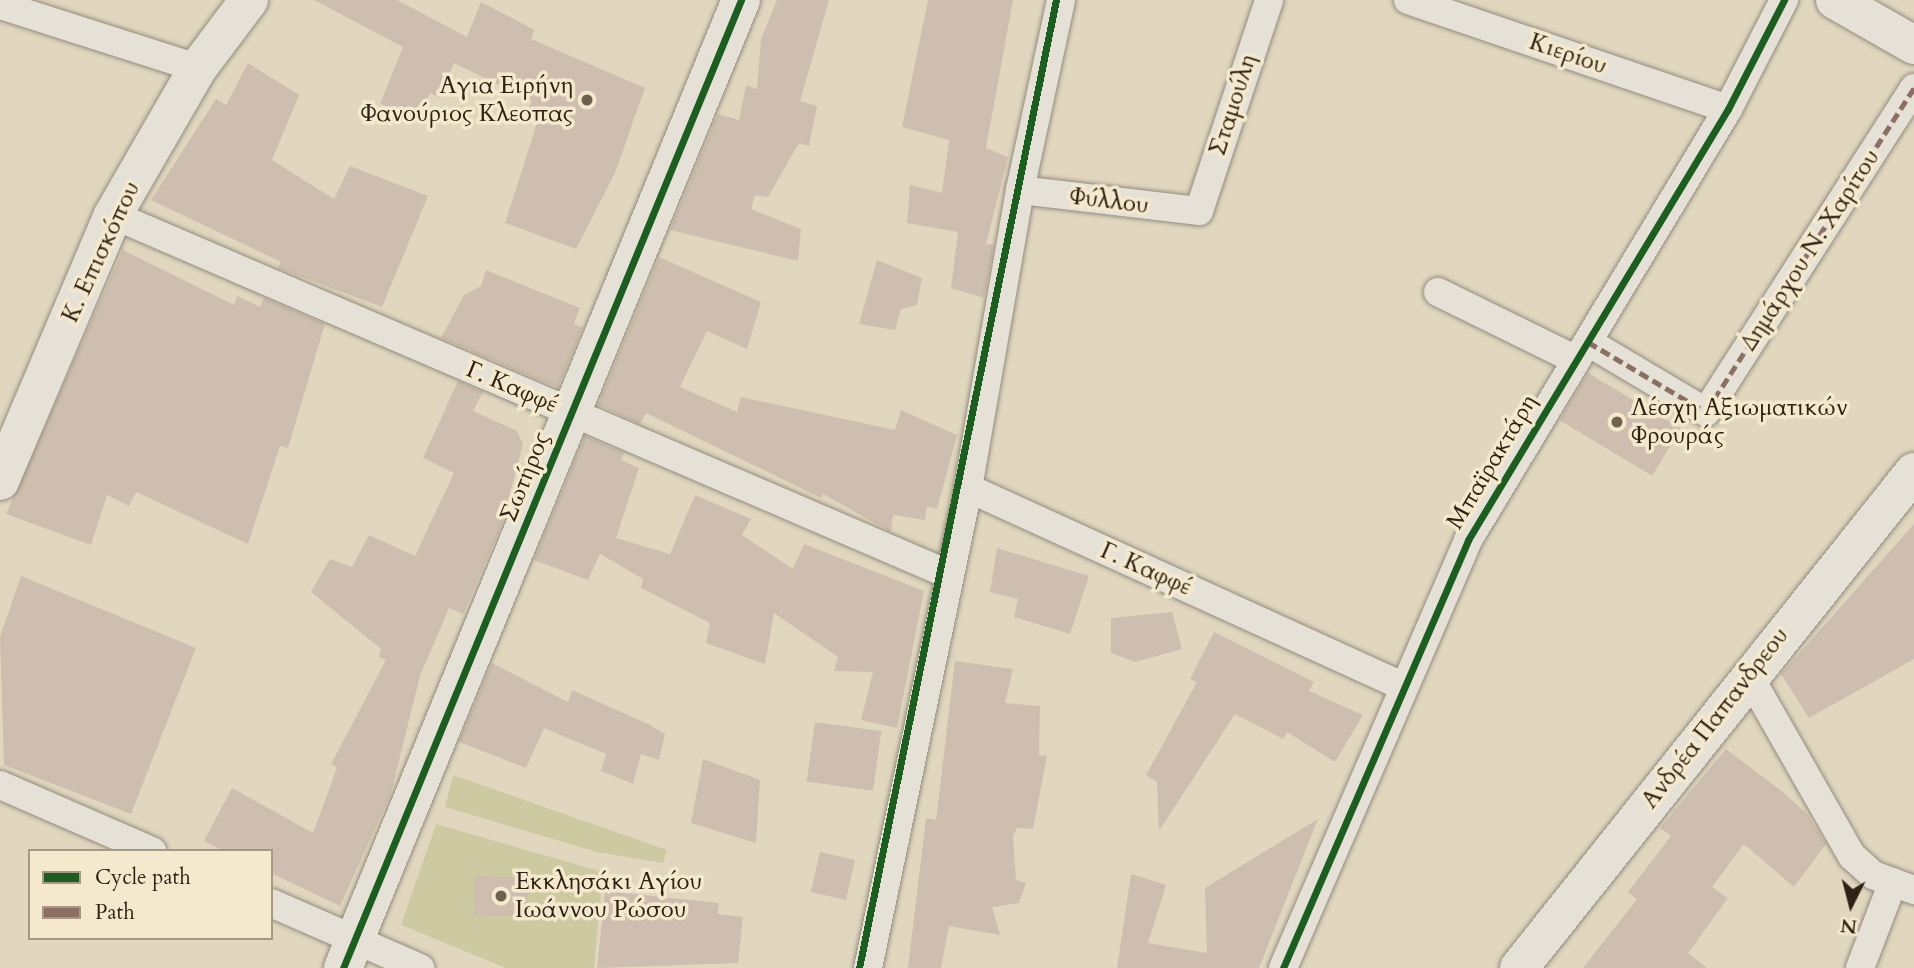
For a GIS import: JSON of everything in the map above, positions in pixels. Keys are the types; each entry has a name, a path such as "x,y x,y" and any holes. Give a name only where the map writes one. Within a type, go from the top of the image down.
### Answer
{"street":[{"name":"Κ. Επισκόπου","path":"0,481 113,215 198,68 249,0"},
{"name":"Σωτήρος","path":"349,954 741,0"},
{"path":"867,968 968,488 1020,191 1060,0"},
{"name":"Σταμούλη","path":"1199,211 1269,0"},
{"name":"Κιερίου","path":"1408,0 1728,109"},
{"name":"Μπαϊρακτάρη","path":"1283,968 1472,531 1728,109 1784,0"},
{"path":"1835,0 1914,44"},
{"path":"0,5 198,68"},
{"name":"Δημάρχου Ν. Χαρίτου","path":"1582,351 1706,412 1914,88"},
{"name":"Φύλλου","path":"1020,191 1199,211"},
{"name":"Γ. Καφφέ","path":"113,215 950,575"},
{"path":"1438,292 1582,351"},
{"name":"Ανδρέα Παπανδρεου","path":"1519,968 1748,674 1914,472"},
{"name":"Γ. Καφφέ","path":"968,488 1404,687"},
{"path":"1748,674 1852,856 1903,886 1860,968"},
{"path":"0,785 147,849"},
{"path":"273,904 349,954 420,968"}],"shaded area":[{"path":"453,775 667,850 663,863 597,852 445,807"},
{"path":"436,824 603,872 594,968 506,968 401,925"}],"building":[{"path":"314,0 397,0 467,37 481,2 535,30 531,39 645,88 615,173 576,249 505,223 539,117 527,112 532,101 454,63 440,98 430,93 419,118 380,104 403,47"},
{"path":"777,0 829,0 800,101 817,106 809,146 799,143 768,197 755,195 751,209 801,229 798,261 670,230 718,114 739,120 746,85 757,89 761,39"},
{"path":"928,0 1013,0 986,148 1008,157 986,244 994,245 984,298 951,288 958,232 907,223 910,185 942,193 949,140 902,127"},
{"path":"248,63 299,95 272,160 334,199 350,166 428,196 382,307 278,268 281,262 151,200 216,99 226,105"},
{"path":"123,250 234,305 237,296 260,307 264,298 325,324 288,448 280,446 248,544 136,492 129,506 107,495 91,545 6,514"},
{"path":"659,257 761,302 747,349 707,331 680,387 737,412 741,397 895,430 901,410 957,435 937,509 927,506 925,520 893,515 891,532 823,494 821,498 646,413 640,424 598,405"},
{"path":"877,260 922,278 917,305 901,309 895,330 859,324"},
{"path":"486,270 580,308 574,324 583,327 558,388 441,338 464,295 481,286"},
{"name":"Λέσχη Αξιωματικών Φρουράς","path":"1588,373 1681,429 1652,476 1560,420"},
{"path":"458,381 483,392 473,411 517,431 523,444 502,524 463,614 449,608 420,676 391,793 340,906 273,874 273,849 220,849 204,841 232,788 313,833 337,768 331,764 386,660 379,657 381,649 311,592 330,559 352,567 369,535 415,556 454,473 423,458"},
{"path":"585,436 624,453 621,460 639,468 616,538 670,554 695,495 751,519 742,535 793,569 804,544 924,591 897,728 861,720 873,672 834,671 838,657 774,613 765,664 706,643 710,623 641,588 643,579 600,554 588,580 534,560"},
{"path":"1914,524 1914,659 1809,718 1781,674"},
{"path":"997,548 1089,576 1070,634 1014,617 1018,599 990,592"},
{"path":"21,576 196,648 131,814 4,765 0,637"},
{"path":"1172,612 1182,649 1135,662 1111,653 1111,618"},
{"path":"1214,632 1314,682 1309,691 1363,715 1335,762 1287,732 1283,739 1235,714 1159,831 1157,782 1146,775 1197,682 1190,679"},
{"path":"955,661 1013,669 1005,703 1040,706 1039,755 1047,756 1033,829 1017,828 1013,836 1016,880 1026,883 1019,903 992,907 1000,935 949,926 941,968 908,968 926,818 936,820"},
{"path":"492,663 568,702 572,690 648,724 665,734 659,760 641,754 633,784 601,771 606,754 544,728 526,768 459,742"},
{"path":"815,722 881,731 873,791 807,781"},
{"path":"1726,749 1783,792 1808,815 1826,844 1794,887 1744,844 1712,887 1728,898 1688,953 1707,968 1583,968 1637,899 1628,892 1671,836 1660,828"},
{"path":"703,759 760,780 756,843 691,823"},
{"path":"1318,819 1259,968 1117,968 1131,874 1166,885 1148,943 1207,953 1205,888"},
{"path":"820,852 855,860 846,900 811,892"},
{"name":"Εκκλησάκι Αγίου Ιωάννου Ρώσου","path":"475,876 528,878 527,917 474,915"},
{"path":"605,891 719,903 718,914 743,917 738,963 597,968"}],"marked path":[{"path":"1588,342 1706,412 1914,88"}],"cycle path":[{"path":"343,968 741,0"},
{"path":"859,968 1056,0"},
{"path":"1283,968 1468,540 1728,109 1784,0"}],"place":[{"name":"Αγια Ειρήνη Φανούριος Κλεοπας","path":"587,100"},
{"name":"Λέσχη Αξιωματικών Φρουράς","path":"1617,422"},
{"name":"Εκκλησάκι Αγίου Ιωάννου Ρώσου","path":"501,896"}]}
